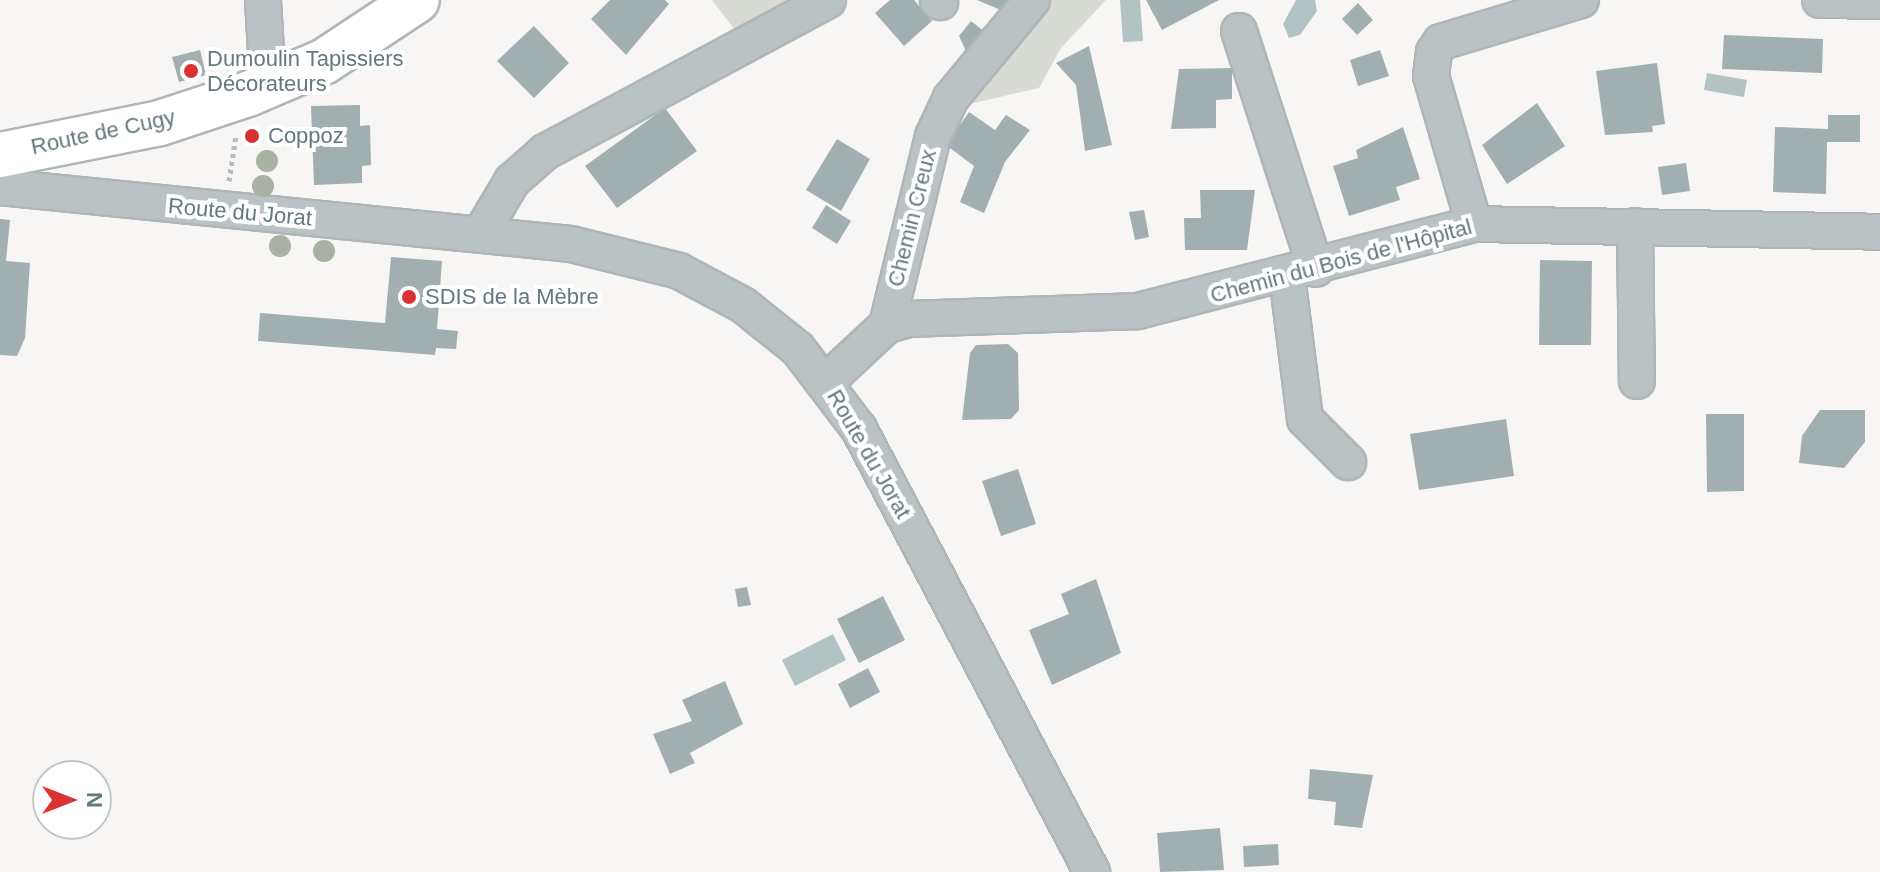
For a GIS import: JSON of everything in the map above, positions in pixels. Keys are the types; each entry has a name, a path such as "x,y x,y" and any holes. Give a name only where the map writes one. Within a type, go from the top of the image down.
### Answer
{"main road":[{"name":"Route de Cugy","path":"0,155 160,123 268,86 325,61 417,0"}],"street":[{"path":"263,0 268,86"},
{"path":"480,235 512,181 545,152 828,0"},
{"name":"Chemin Creux","path":"887,325 933,136 951,98 1032,0"},
{"path":"1474,224 1431,76 1434,52 1441,42 1581,0"},
{"path":"1820,0 1880,1"},
{"path":"1239,31 1302,272 1305,419 1348,462"},
{"name":"Route du Jorat","path":"0,187 585,246 679,271 769,324 827,381 859,429 1092,872"},
{"name":"Chemin du Bois de l'Hôpital","path":"887,325 932,315 1138,311 1302,272 1474,224 1880,232"},
{"path":"1635,226 1637,381"},
{"path":"827,381 887,325"}],"path":[{"path":"228,174 239,142 234,131"}],"shaded area":[{"path":"712,0 797,0 741,38"},
{"path":"1036,0 1106,0 1061,48 1039,88 957,107"},
{"path":"1120,0 1140,0 1143,41 1123,42"},
{"path":"1296,0 1315,0 1317,11 1300,35 1289,38 1283,24"},
{"path":"1707,73 1747,80 1744,97 1704,90"},
{"path":"833,634 846,660 795,686 782,660"}],"building":[{"path":"610,0 665,0 669,4 626,55 591,19"},
{"path":"890,0 914,0 932,21 904,46 875,13"},
{"path":"977,0 1014,0 1008,13"},
{"path":"1146,0 1219,0 1162,30"},
{"path":"1358,3 1373,20 1357,35 1342,19"},
{"path":"971,21 990,36 967,53 959,36"},
{"path":"534,26 569,63 534,98 497,61"},
{"path":"1724,35 1823,39 1822,73 1722,69"},
{"path":"1089,46 1112,145 1085,151 1076,85 1056,63"},
{"path":"200,50 206,75 179,82 172,57"},
{"path":"1380,50 1389,76 1358,86 1350,60"},
{"path":"1657,63 1665,124 1652,126 1653,132 1605,135 1596,71"},
{"path":"1232,68 1232,99 1216,100 1216,128 1171,129 1179,69"},
{"path":"1537,103 1565,146 1507,184 1482,145"},
{"path":"360,105 360,126 370,125 371,165 362,166 362,183 314,185 311,106"},
{"path":"665,108 697,151 617,208 585,166"},
{"path":"969,112 995,130 1006,115 1030,130 1005,162 984,213 960,202 974,166 946,145"},
{"path":"1828,115 1860,115 1860,142 1827,142 1826,194 1773,192 1775,127 1828,129"},
{"path":"1403,127 1420,179 1396,187 1400,200 1349,216 1333,166 1358,158 1356,150"},
{"path":"837,139 870,159 841,211 806,190"},
{"path":"1686,163 1690,191 1662,195 1658,167"},
{"path":"1200,190 1255,190 1247,250 1185,250 1184,218 1201,218"},
{"path":"826,205 851,221 837,244 812,228"},
{"path":"1144,210 1149,237 1135,240 1129,212"},
{"path":"0,219 10,220 6,261 30,263 25,338 17,356 0,355"},
{"path":"391,257 442,261 437,329 458,331 456,349 436,348 435,355 258,341 260,313 385,323"},
{"path":"1540,260 1592,261 1591,345 1539,345"},
{"path":"1008,344 1018,353 1019,410 1011,419 962,420 970,353 976,345"},
{"path":"1820,410 1865,410 1865,442 1844,468 1799,463 1802,436"},
{"path":"1706,414 1744,414 1744,491 1707,492"},
{"path":"1506,419 1514,476 1419,490 1410,434"},
{"path":"1018,469 1036,524 1001,536 982,481"},
{"path":"1096,579 1121,653 1052,685 1029,630 1069,614 1061,594"},
{"path":"747,587 751,605 738,607 735,589"},
{"path":"883,596 905,640 859,663 837,619"},
{"path":"868,668 880,692 850,708 838,684"},
{"path":"725,681 743,724 690,753 695,763 670,774 653,734 692,721 682,700"},
{"path":"1310,769 1373,775 1362,828 1334,825 1336,802 1308,799"},
{"path":"1220,828 1224,870 1160,872 1157,833"},
{"path":"1278,844 1279,865 1244,867 1243,846"}],"place":[{"name":"Dumoulin Tapissiers Décorateurs","path":"191,71"},
{"name":"Coppoz","path":"252,136"},
{"name":"SDIS de la Mèbre","path":"409,297"}]}
